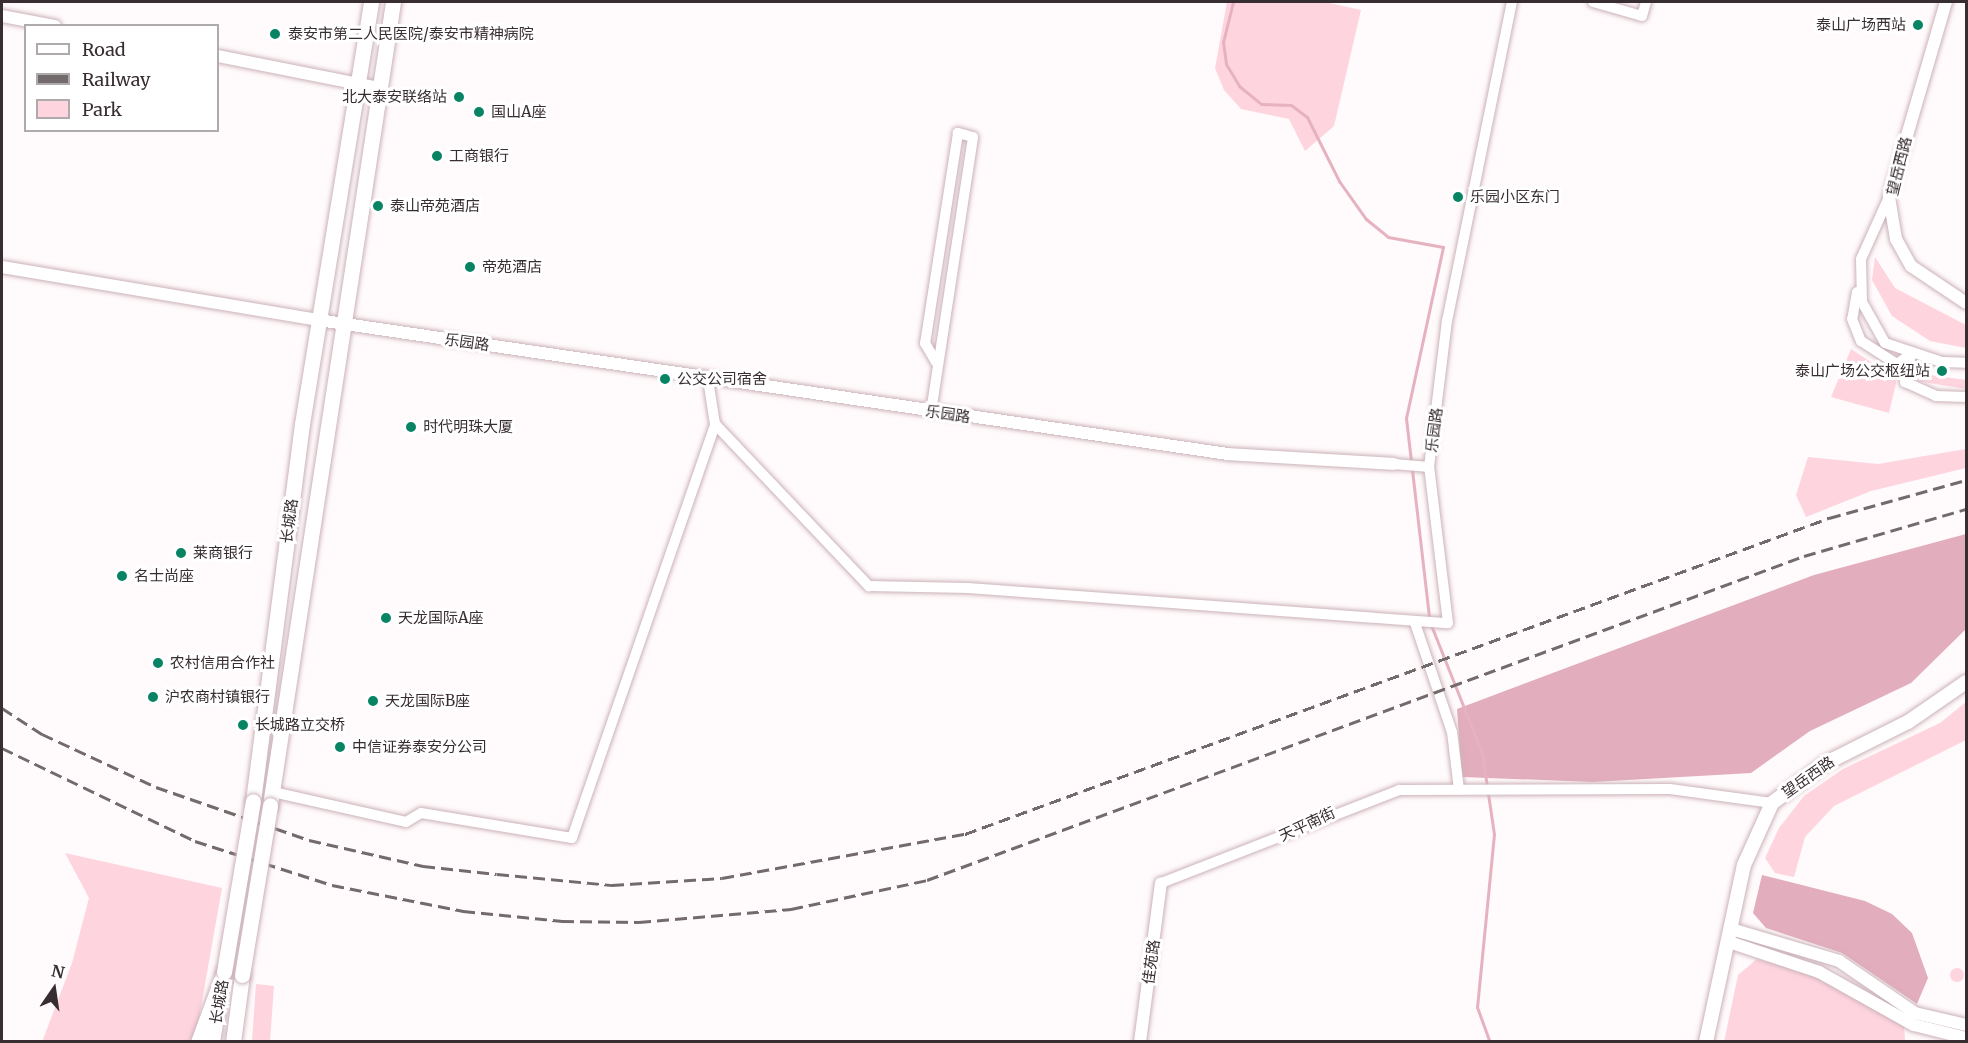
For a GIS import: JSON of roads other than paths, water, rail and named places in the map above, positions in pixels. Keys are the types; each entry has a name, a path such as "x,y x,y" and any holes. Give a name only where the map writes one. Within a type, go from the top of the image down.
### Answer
{"main road":[{"name":"长城路","path":"212,1041 253,801 318,320 371,2"},
{"name":"长城路","path":"233,1041 393,2"},
{"name":"望岳西路","path":"1706,1041 1744,865 1772,803 1826,763 1908,722 1966,682"},
{"path":"198,1041 224,972"}],"street":[{"name":"乐园路","path":"2,267 318,320 1228,454 1425,467 1447,321 1512,2"},
{"path":"1593,2 1642,16 1646,2"},
{"name":"望岳西路","path":"1946,2 1889,197 1896,239 1911,266 1966,303"},
{"path":"2,16 44,24"},
{"path":"219,56 379,88"},
{"path":"931,412 936,362 973,137 958,133 925,343 936,362"},
{"path":"1889,197 1871,228 1851,319 1861,341 1897,364 1911,354"},
{"path":"1861,268 1862,302 1885,343 1911,354 1966,363"},
{"path":"1911,354 1905,382 1936,396 1966,397"},
{"path":"272,799 406,822 421,813 572,838 715,424 708,379"},
{"path":"715,424 869,586 968,588 1419,623 1448,623 1425,467"},
{"path":"1419,623 1452,732 1459,790"},
{"name":"天平南街","path":"1161,884 1399,790 1500,792 1670,789 1772,803"},
{"name":"佳苑路","path":"1140,1041 1161,884"},
{"path":"1730,935 1839,961 1915,1013 1966,1025"},
{"path":"1730,935 1819,972 1914,1025 1966,1038"}],"waterway":[{"path":"1233,2 1223,42 1226,64 1239,86 1261,104 1291,105 1307,117 1339,181 1366,219 1388,237 1443,247 1406,418 1429,618"},
{"path":"1431,625 1482,753 1494,834 1477,1007 1490,1042"}],"railway":[{"path":"2,708 42,734 156,787 309,840 423,866 612,885 722,878 965,834 1829,518 1966,480"},
{"path":"2,748 195,841 332,885 463,911 562,921 639,922 791,909 927,880 1804,556 1966,509"}],"place":[{"name":"泰山广场西站","path":"1918,25"},
{"name":"泰安市第二人民医院/泰安市精神病院","path":"275,34"},
{"name":"北大泰安联络站","path":"459,97"},
{"name":"国山A座","path":"479,112"},
{"name":"工商银行","path":"437,156"},
{"name":"乐园小区东门","path":"1458,197"},
{"name":"泰山帝苑酒店","path":"378,206"},
{"name":"帝苑酒店","path":"470,267"},
{"name":"泰山广场公交枢纽站","path":"1942,371"},
{"name":"公交公司宿舍","path":"665,379"},
{"name":"时代明珠大厦","path":"411,427"},
{"name":"莱商银行","path":"181,553"},
{"name":"名士尚座","path":"122,576"},
{"name":"天龙国际A座","path":"386,618"},
{"name":"农村信用合作社","path":"158,663"},
{"name":"沪农商村镇银行","path":"153,697"},
{"name":"天龙国际B座","path":"373,701"},
{"name":"长城路立交桥","path":"243,725"},
{"name":"中信证券泰安分公司","path":"340,747"}]}
